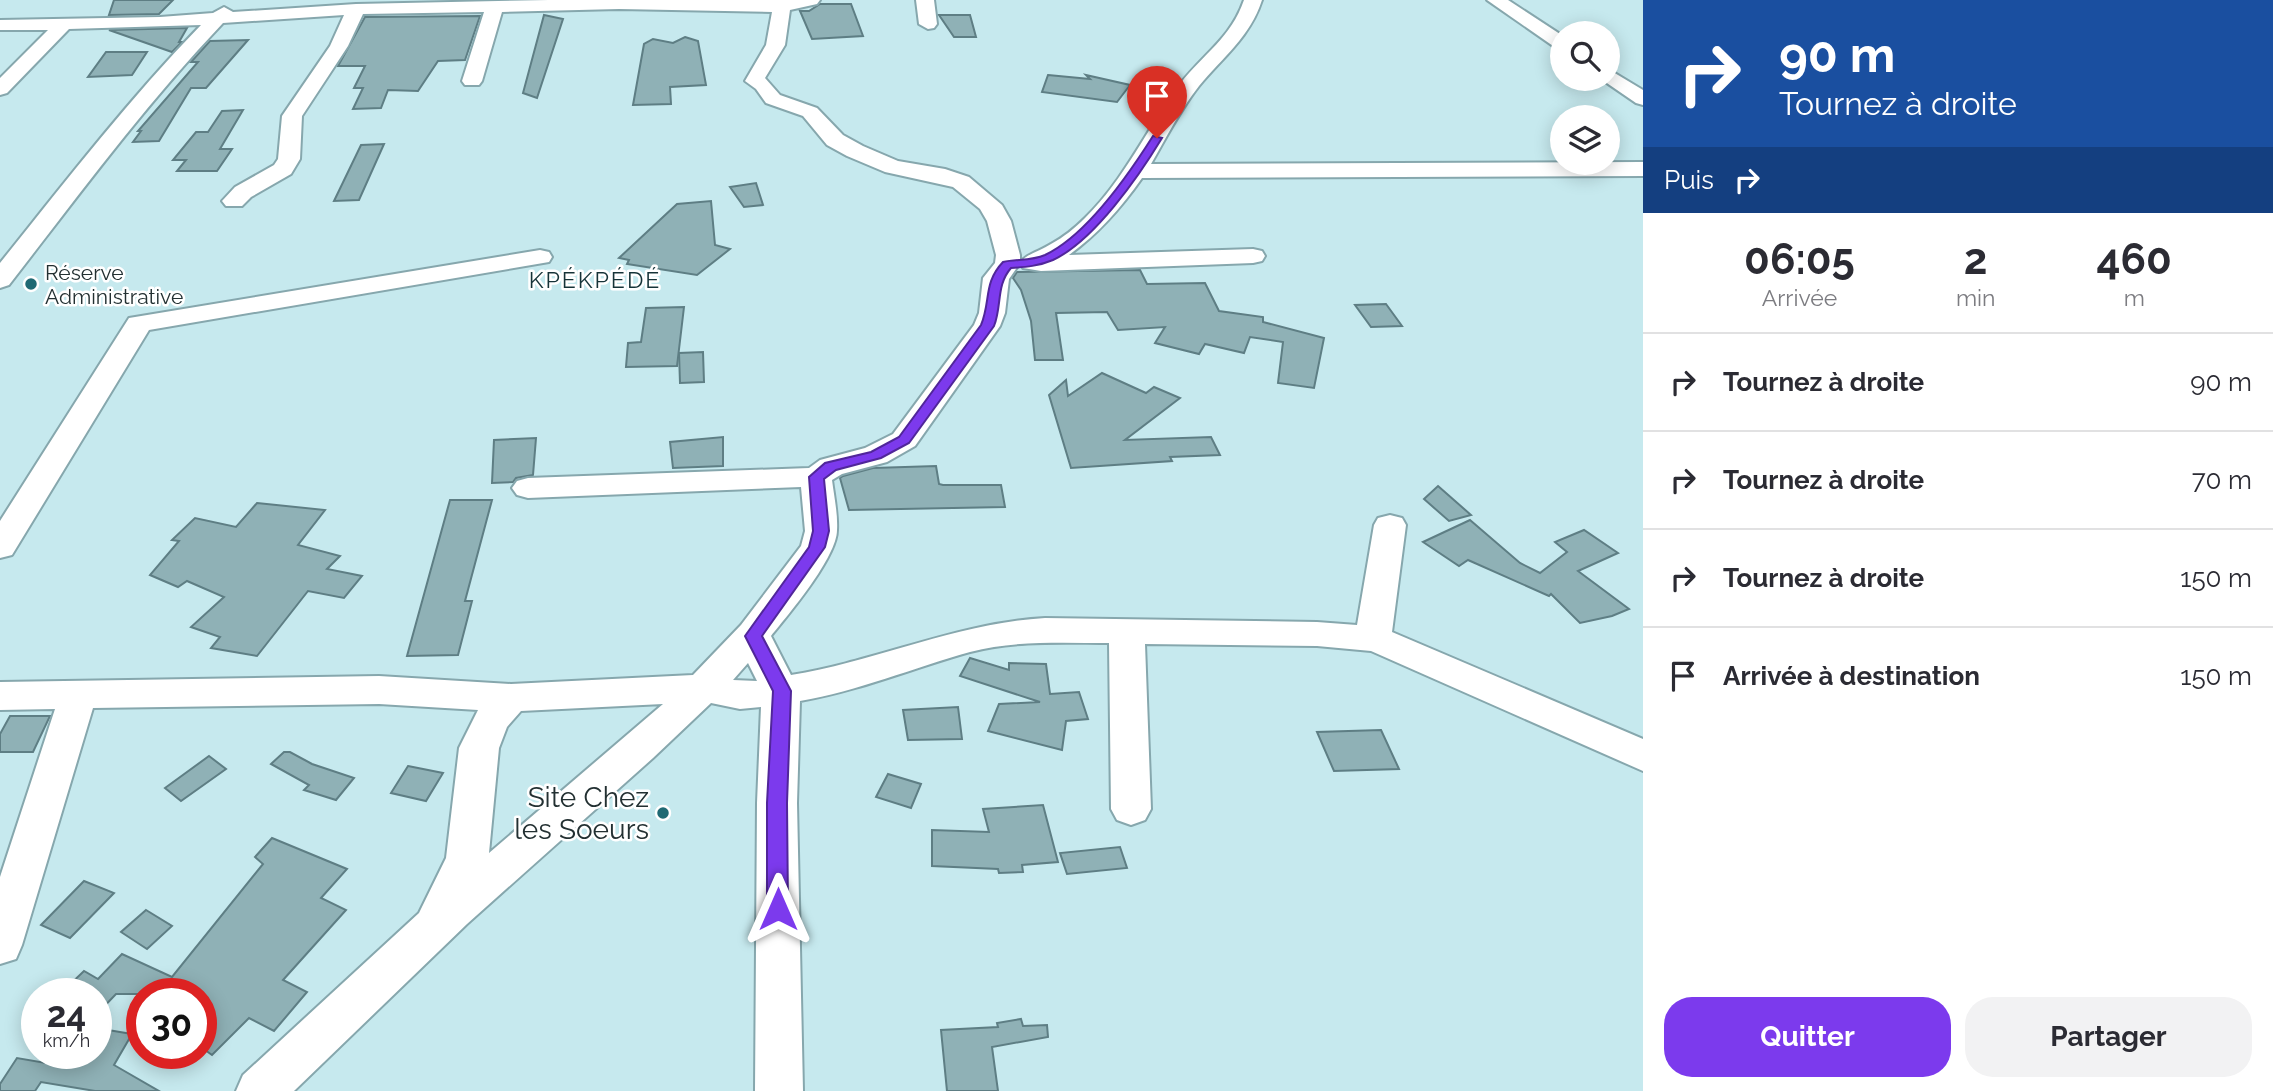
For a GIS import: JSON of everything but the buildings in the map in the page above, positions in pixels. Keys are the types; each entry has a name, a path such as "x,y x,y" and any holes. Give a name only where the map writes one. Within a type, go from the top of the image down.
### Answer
{"street":[{"path":"0,25 103,24 225,8 494,8 781,3 811,0"},
{"path":"925,0 928,24"},
{"path":"528,488 816,477 831,467 876,455 904,440 987,326 992,313 996,278 1019,264 1051,257 1078,238 1137,171 1188,88 1243,26 1253,0"},
{"path":"1496,0 1550,35"},
{"path":"781,3 775,47 756,75 755,81 763,85 773,99 810,112 835,139 876,162 945,176 978,193 990,205 999,220 1008,255 1019,264 1253,256"},
{"path":"75,6 103,24"},
{"path":"0,280 171,67 225,8"},
{"path":"472,82 494,8"},
{"path":"234,201 243,191 284,169 289,159 292,116 339,46 356,9"},
{"path":"0,89 10,70 63,24"},
{"path":"1620,83 1643,99"},
{"path":"1137,171 1643,169"},
{"path":"0,547 139,324 540,257"},
{"path":"260,1091 438,923 646,744 753,636 817,547 821,531 816,477"},
{"path":"1373,639 1390,525"},
{"path":"0,696 379,690 511,698 703,688 740,695 782,691 882,667 968,640 1010,632 1253,632 1373,639 1643,756"},
{"path":"1127,632 1131,809"},
{"path":"753,636 782,691 777,803 779,1091"},
{"path":"0,944 78,695"},
{"path":"438,923 467,858 479,748 491,720 511,698"}],"place":[{"name":"Réserve Administrative","path":"31,284"},
{"name":"Site Chez les Soeurs","path":"663,813"}],"district":[{"name":"KPÉKPÉDÉ","path":"595,279"}],"route":[{"path":"778,909 777,803 782,691 753,636 817,547 821,531 816,477 831,467 876,455 904,440 987,326 992,313 996,278 1007,264 1032,263 1051,257 1078,238 1137,171 1157,138"}]}
